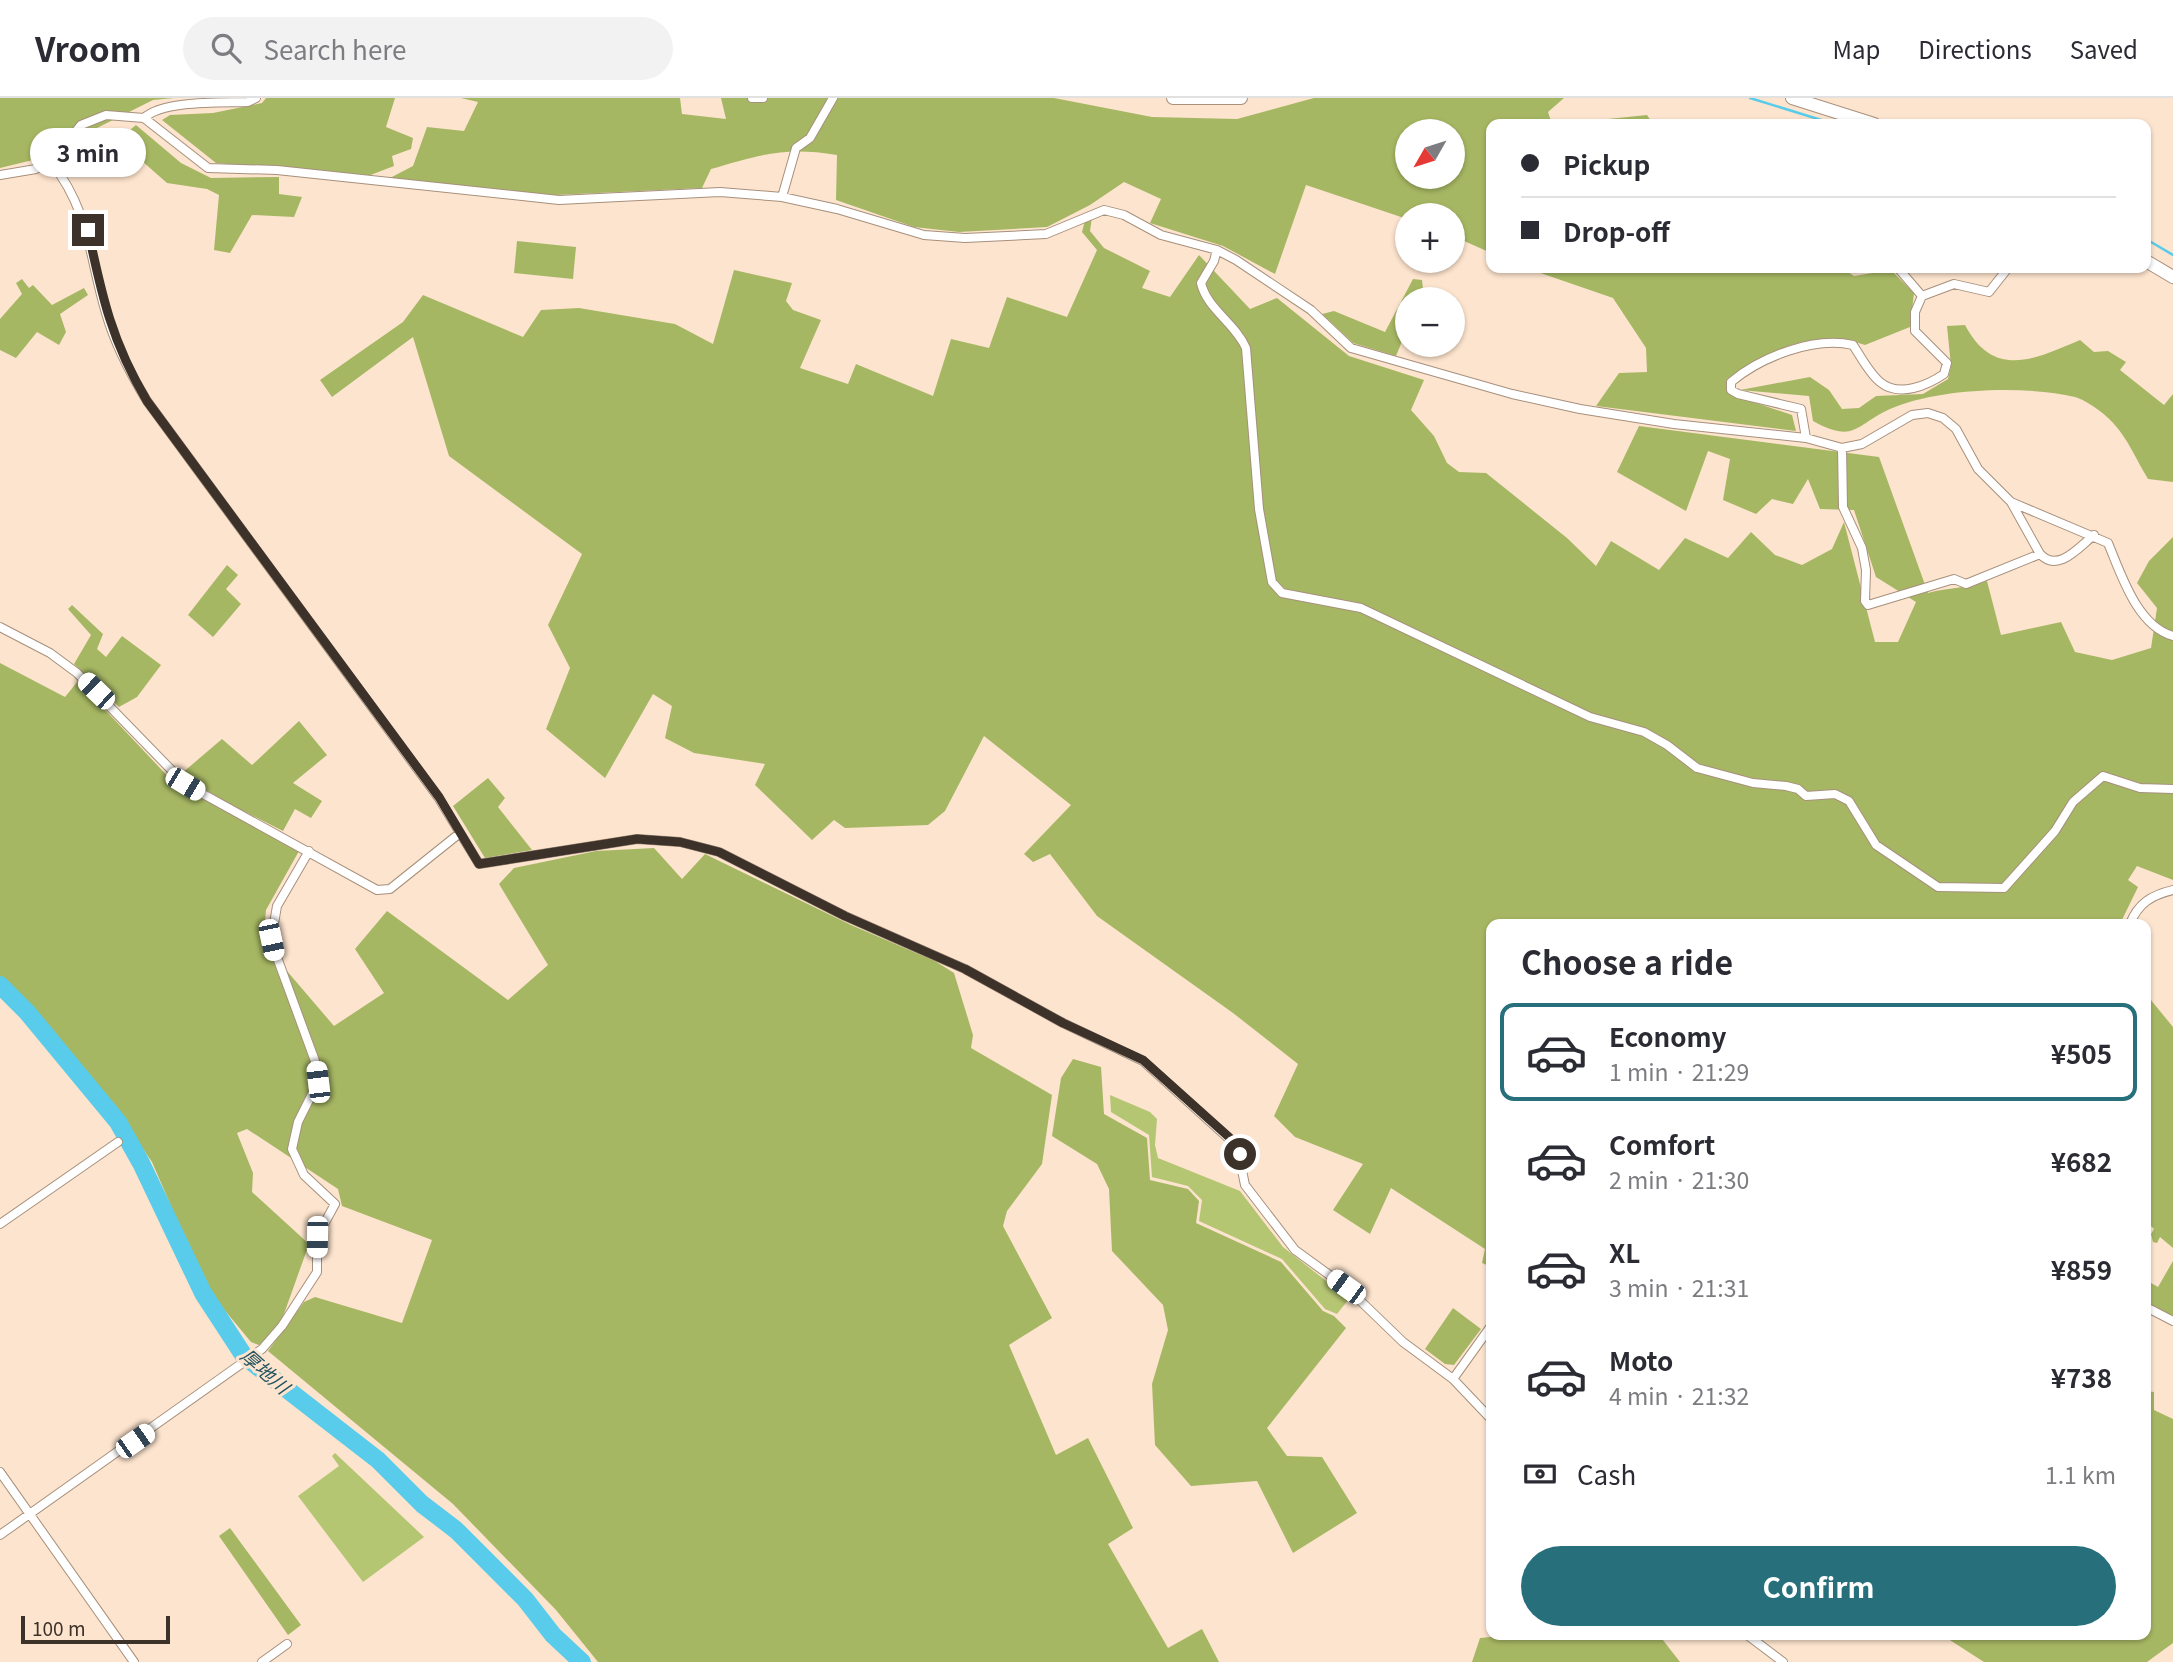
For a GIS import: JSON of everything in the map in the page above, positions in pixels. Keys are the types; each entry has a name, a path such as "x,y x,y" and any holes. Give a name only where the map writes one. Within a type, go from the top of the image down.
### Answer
{"main road":[{"path":"1173,98 1241,98"},
{"path":"1792,98 1858,119"},
{"path":"2151,264 2173,276"}],"street":[{"path":"144,118 150,112 166,108 248,102 257,98"},
{"path":"752,98 763,98"},
{"path":"782,197 796,148 810,138 833,98"},
{"path":"0,175 36,169 51,162 70,137 93,119 106,115 144,118 208,168 277,170 559,200 720,192 782,197 837,209 924,235 965,238 1046,234 1104,210 1124,215 1161,235 1217,250 1311,310 1351,348 1378,358 1580,409 1674,424 1806,438 1842,448 1862,443 1912,415 1928,413 1943,418 1956,429 1978,469 2011,502 2040,554 2048,562 2054,563 2068,557 2094,535"},
{"path":"51,162 65,183 88,230 105,312 128,369 147,401 439,797 479,864 637,839 680,842 719,852 845,916 965,969 1063,1023 1143,1060 1237,1146 1245,1185 1295,1250 1346,1287 1403,1342 1453,1379 1486,1414"},
{"path":"1217,250 1201,283 1205,296 1239,332 1246,348 1259,509 1272,582 1282,593 1361,608 1590,717 1644,732 1667,745 1697,768 1753,783 1798,789 1806,796 1836,794 1849,801 1876,845 1938,887 2004,888 2055,831 2073,802 2103,776 2140,788 2173,789"},
{"path":"1902,273 1923,296"},
{"path":"1806,438 1801,409 1738,394 1731,390 1731,382 1769,358 1840,342 1853,345 1881,384 1896,388 1928,385 1944,374 1947,363 1916,331 1915,312 1923,296 1954,284 1989,292 2004,273"},
{"path":"1842,448 1843,507 1861,548 1866,570 1865,601 1868,605 1954,579 1966,584 2040,554"},
{"path":"2011,502 2108,542 2139,607 2154,627 2173,636"},
{"path":"0,627 50,653 77,673 185,784 384,892 460,833"},
{"path":"0,1535 262,1349 282,1326 317,1272 317,1237 335,1204 309,1180 292,1149 298,1122 318,1082 315,1061 271,940 276,906 309,851"},
{"path":"2133,919 2143,903 2157,894 2173,890"},
{"path":"0,1224 118,1142"},
{"path":"2151,1310 2173,1321"},
{"path":"1453,1379 1486,1333"},
{"path":"0,1472 134,1662"},
{"path":"1754,1640 1783,1662"},
{"path":"262,1662 287,1644"}],"green space":[{"path":"0,98 174,98 153,100 91,131 58,139 37,159 0,168"},
{"path":"266,98 395,98 386,127 413,138 411,149 392,156 394,166 368,176 216,163 162,120 170,115 213,113 262,103"},
{"path":"461,98 680,98 682,114 726,119 721,98 1054,98 1152,117 1237,119 1314,98 1564,98 1548,112 1550,119 1486,119 1486,251 1465,241 1465,203 1395,203 1395,215 1306,185 1275,274 1223,246 1150,223 1161,199 1124,182 1090,205 1047,227 959,232 914,227 836,200 837,155 819,152 773,153 711,169 702,188 555,195 388,179 413,166 427,127 464,131 478,102"},
{"path":"1647,115 1650,119 1608,119"},
{"path":"136,125 181,163 211,178 279,177 279,194 302,197 294,217 252,215 230,253 214,250 219,195 207,189 167,183 118,140"},
{"path":"1092,217 1090,231 1104,248 1150,271 1142,288 1170,297 1199,255 1250,309 1277,298 1349,356 1424,380 1411,410 1434,436 1447,463 1459,472 1486,473 1567,538 1596,566 1611,541 1659,570 1685,538 1728,558 1751,532 1775,555 1802,565 1832,549 1844,522 1875,642 1898,642 1916,602 1876,577 1854,510 1820,509 1808,479 1793,504 1772,499 1756,514 1723,500 1730,459 1708,451 1686,511 1617,472 1639,426 1879,457 1928,593 1987,581 2001,635 2061,622 2075,652 2112,660 2151,648 2157,608 2137,583 2149,561 2173,537 2173,880 2137,866 2128,880 2138,887 2122,919 1486,919 1486,1265 1482,1263 1485,1249 1391,1188 1370,1234 1333,1210 1363,1164 1295,1137 1274,1116 1298,1064 1233,1013 1097,916 1050,854 1033,862 1024,854 1071,805 984,736 945,811 928,825 845,828 834,820 812,840 755,785 765,764 694,753 665,738 672,706 653,694 605,778 546,729 570,668 548,625 582,554 449,456 413,337 332,397 320,380 403,322 423,295 523,337 541,310 579,308 675,324 713,344 734,270 792,283 786,301 793,310 821,320 800,368 848,384 856,364 933,396 951,339 989,348 1007,297 1067,317 1097,250 1082,232 1085,220"},
{"path":"517,241 576,247 573,279 514,273"},
{"path":"1540,273 1850,273 1854,276 1894,273 1914,293 1910,327 1865,345 1847,340 1810,340 1775,351 1727,379 1729,394 1792,415 1796,431 1596,406 1619,373 1647,372 1646,348 1613,298"},
{"path":"22,279 29,288 33,285 52,305 84,288 88,295 60,314 66,332 59,345 37,332 16,358 0,350 0,319 22,294 16,283"},
{"path":"1413,279 1422,280 1423,287 1409,287"},
{"path":"1334,311 1385,332 1395,313 1395,356 1353,343 1322,314"},
{"path":"1965,325 1976,342 2002,359 2031,358 2080,340 2094,352 2108,351 2126,362 2120,370 2164,405 2173,394 2173,482 2148,479 2114,424 2096,408 2075,397 2007,390 1956,393 1890,409 1847,432 1827,428 1813,421 1809,396 1740,390 1810,377 1829,390 1842,409 1859,408 1876,396 1923,394 1948,379 1951,366 1947,326"},
{"path":"227,565 238,575 226,589 241,604 213,637 188,615"},
{"path":"72,605 103,634 97,649 106,657 122,636 161,665 137,697 119,707 74,664 91,635 68,609"},
{"path":"0,663 65,697 78,681 175,784 299,851 266,910 263,943 334,1026 384,993 355,949 387,911 508,1000 548,965 499,884 514,868 596,851 654,848 682,879 705,854 851,925 935,961 954,973 973,1035 971,1048 1052,1095 1042,1164 1007,1211 1003,1226 1052,1318 1009,1345 1056,1455 1088,1438 1133,1528 1108,1544 1168,1648 1202,1629 1219,1662 598,1662 556,1610 453,1504 268,1351 304,1302 315,1297 402,1323 432,1240 342,1206 338,1189 247,1129 237,1133 253,1173 252,1192 309,1244 280,1325 259,1345 251,1342 207,1289 152,1162 122,1118 26,1004 0,979"},
{"path":"299,721 327,755 293,783 322,801 311,818 295,809 283,831 224,801 181,774 222,739 252,765"},
{"path":"488,778 505,798 498,807 532,850 485,858 453,806"},
{"path":"2151,1000 2173,1027 2173,1248 2160,1237 2157,1243 2153,1242 2151,1234 2154,1229 2151,1226"},
{"path":"1073,1059 1101,1067 1104,1114 1147,1138 1150,1180 1188,1189 1199,1201 1196,1223 1281,1262 1323,1311 1334,1316 1346,1328 1267,1428 1287,1456 1322,1457 1357,1513 1293,1553 1257,1481 1191,1486 1155,1445 1152,1384 1168,1330 1163,1305 1112,1251 1109,1189 1097,1164 1052,1136 1061,1078"},
{"path":"1110,1095 1150,1112 1157,1119 1155,1145 1158,1158 1240,1191 1283,1247 1349,1299 1337,1314 1325,1309 1282,1259 1199,1221 1202,1200 1188,1186 1152,1177 1149,1135 1111,1112"},
{"path":"2173,1261 2173,1318 2151,1306 2151,1283 2158,1287"},
{"path":"1453,1308 1481,1329 1454,1365 1445,1364 1425,1349"},
{"path":"2151,1392 2154,1392 2154,1410 2173,1419 2173,1643 2147,1662 1984,1662 1950,1640 2151,1640"},
{"path":"335,1453 424,1537 363,1582 298,1496 339,1466 332,1456"},
{"path":"230,1528 301,1625 288,1635 219,1536"},
{"path":"1480,1638 1663,1640 1680,1662 1472,1662"}],"waterway":[{"path":"1750,98 1818,119"},
{"path":"2151,242 2173,255"},
{"name":"厚地川","path":"0,985 27,1012 118,1122 141,1163 203,1293 244,1356 378,1460 422,1504 456,1530 525,1599 553,1635 582,1662"}],"route":[{"path":"88,230 105,312 128,369 147,401 439,797 479,864 637,839 680,842 719,852 746,863 845,916 965,969 1063,1023 1143,1060 1230,1138 1240,1154"}]}
